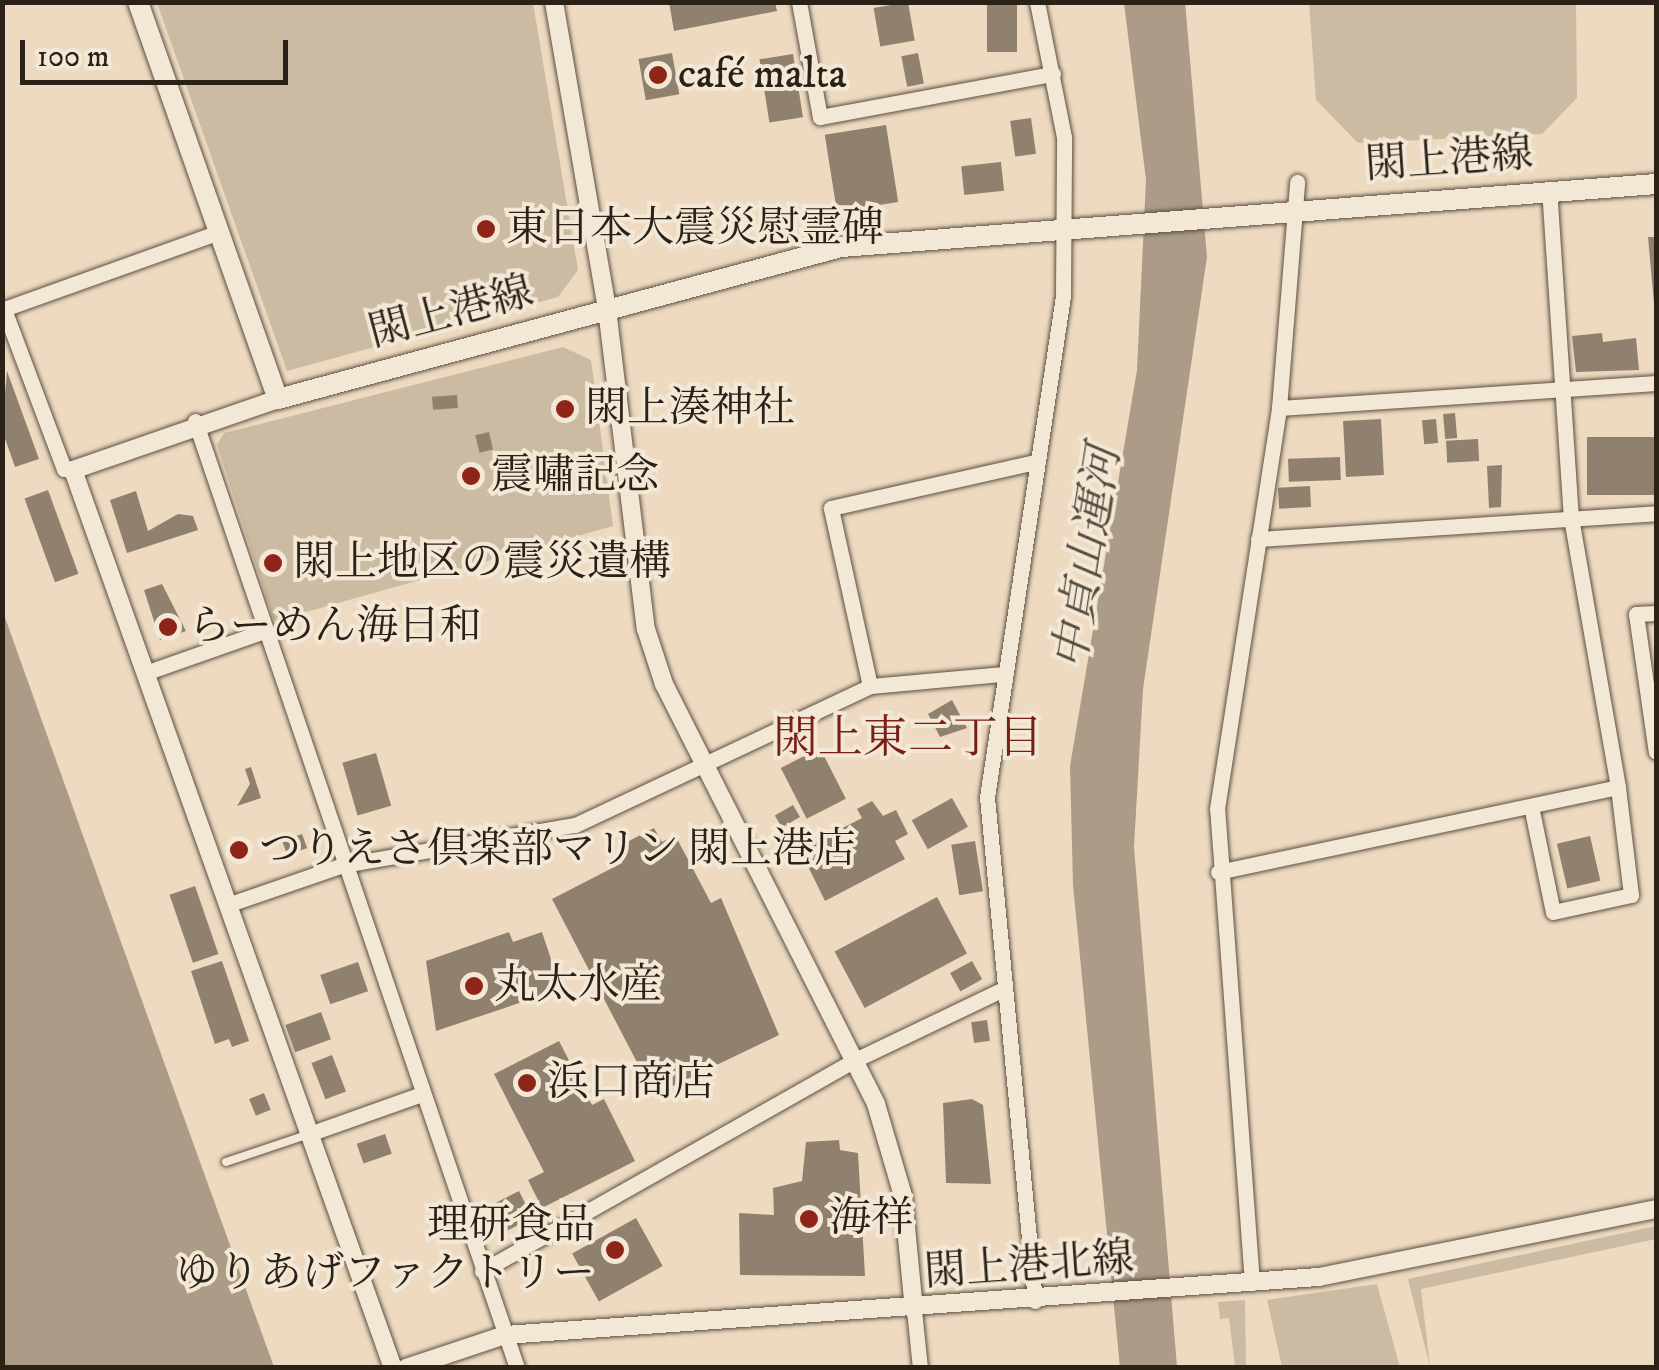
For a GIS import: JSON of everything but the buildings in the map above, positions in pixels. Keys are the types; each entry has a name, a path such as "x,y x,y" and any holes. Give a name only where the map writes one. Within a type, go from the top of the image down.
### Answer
{"main road":[{"path":"138,2 278,399"},
{"name":"閖上港線","path":"278,399 841,247 1064,225 1656,184"}],"street":[{"path":"554,2 607,310 646,629 703,762 855,1060 903,1196 920,1368"},
{"path":"799,2 820,117 1054,74"},
{"path":"1035,1301 1002,989 987,797 1001,674 1063,296 1064,225 1054,74 1037,2"},
{"path":"1252,1283 1218,872 1224,748 1278,408 1298,182"},
{"path":"1531,806 1553,912 1632,895 1618,788 1571,519 1549,192"},
{"path":"219,232 4,309 64,468 73,470 195,421 278,399"},
{"path":"1278,408 1656,383"},
{"path":"195,421 342,866 517,1368"},
{"path":"870,686 831,508 1036,462"},
{"path":"73,470 393,1368"},
{"path":"1258,539 1656,513"},
{"path":"1656,613 1636,614 1656,752"},
{"path":"146,673 264,631"},
{"path":"227,905 342,866 575,825 870,686 1001,674"},
{"path":"1218,872 1618,788"},
{"path":"482,1270 855,1060 1002,989"},
{"path":"308,1134 422,1094"},
{"name":"閖上港北線","path":"406,1368 505,1335 914,1310 1252,1283 1394,1264 1656,1209"}],"lane":[{"path":"226,1162 308,1134"}],"shaded area":[{"path":"1185,2 1207,257 1143,689 1134,847 1177,1367 1120,1368 1073,885 1070,766 1137,370 1146,180 1124,3"},
{"path":"157,3 533,3 578,270 558,297 287,371"},
{"path":"1309,3 1576,3 1577,98 1542,134 1358,143 1316,100"},
{"path":"563,347 591,360 613,526 274,621 217,445 224,433"},
{"path":"2,609 165,1065 274,1367 3,1367"},
{"path":"1656,1226 1656,1239 1421,1289 1430,1367 1408,1279"},
{"path":"1377,1284 1400,1367 1282,1367 1267,1300"},
{"path":"1245,1300 1246,1367 1235,1367 1229,1318 1220,1319 1218,1302"}],"place":[{"name":"café malta","path":"658,75"},
{"name":"東日本大震災慰霊碑","path":"486,229"},
{"name":"閖上湊神社","path":"565,409"},
{"name":"震嘯記念","path":"471,476"},
{"name":"閖上地区の震災遺構","path":"273,563"},
{"name":"らーめん海日和","path":"168,627"},
{"name":"つりえさ倶楽部マリン 閖上港店","path":"239,850"},
{"name":"丸太水産","path":"474,986"},
{"name":"浜口商店","path":"527,1083"},
{"name":"海祥","path":"809,1219"},
{"name":"理研食品 ゆりあげファクトリー","path":"615,1250"}],"district":[{"name":"閖上東二丁目","path":"908,740"}],"water label":[{"name":"中貞山運河","path":"1089,558"}]}
